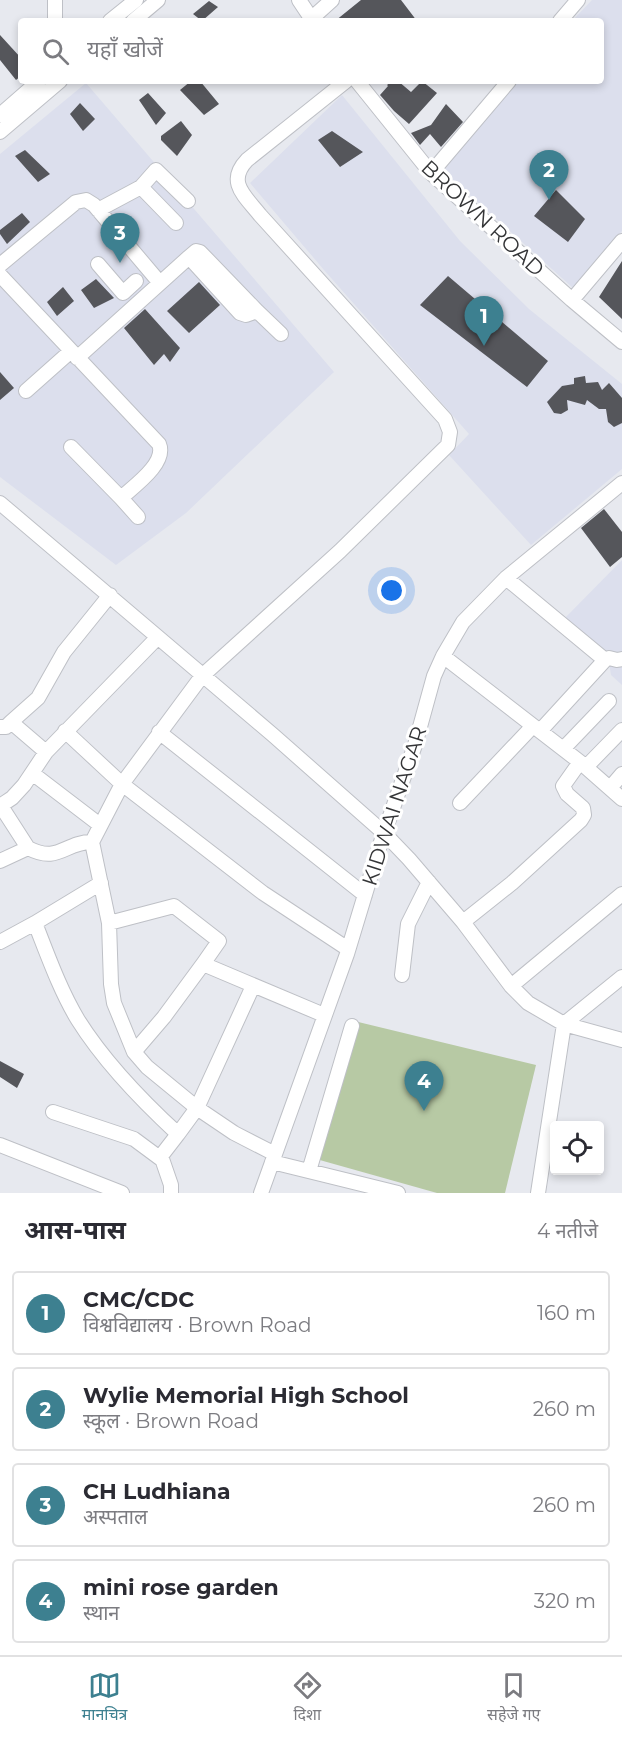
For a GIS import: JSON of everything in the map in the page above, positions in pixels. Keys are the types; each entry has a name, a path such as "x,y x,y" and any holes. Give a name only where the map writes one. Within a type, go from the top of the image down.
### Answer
{"street":[{"path":"55,0 55,18"},
{"path":"115,18 136,0"},
{"path":"137,18 158,0"},
{"path":"299,0 311,18"},
{"path":"314,18 332,0"},
{"path":"563,18 578,0"},
{"path":"1,124 36,84"},
{"path":"1,124 54,84"},
{"path":"342,84 239,168 237,184 260,215 445,419 450,432 448,445 340,550 202,676 122,784 92,842 109,923 111,984 114,1003 134,1052 147,1067 197,1108 274,1158 309,1171 398,1193"},
{"name":"BROWN ROAD","path":"359,84 430,173 622,342"},
{"path":"430,173 506,84"},
{"path":"98,210 141,187 157,170 188,201"},
{"path":"141,187 176,223"},
{"path":"0,265 76,202 86,200 98,210 160,283"},
{"path":"26,391 135,308 196,251 200,252 281,334"},
{"path":"572,300 619,251"},
{"path":"98,264 135,308"},
{"path":"0,275 159,444 162,450 159,461 121,498"},
{"path":"123,293 136,280"},
{"path":"71,447 138,517"},
{"name":"KIDWAI NAGAR","path":"261,1193 348,949 384,833 415,745 434,676 443,656 463,622 506,578 622,483"},
{"path":"0,503 273,735 384,833 463,922 511,986 528,1003 564,1024 622,1040"},
{"path":"506,578 605,660"},
{"path":"46,752 6,725 38,698 64,652 110,595"},
{"path":"92,842 80,843 56,854 48,855 28,848 0,806 12,798 24,785 46,752 65,731 157,638"},
{"path":"443,656 563,749 622,799"},
{"path":"460,803 605,660 622,659"},
{"path":"563,749 609,701"},
{"path":"463,922 512,883 581,820 584,815 583,808 563,789 565,782 622,730"},
{"path":"65,731 122,784 263,893 348,949"},
{"path":"159,732 364,896"},
{"path":"32,773 100,825"},
{"path":"610,788 622,774"},
{"path":"0,861 28,848"},
{"path":"402,975 408,924 429,882"},
{"path":"0,942 100,883"},
{"path":"511,986 622,894"},
{"path":"109,923 174,906 219,941 164,1017 134,1052"},
{"path":"35,923 63,992 79,1021 141,1101 178,1134"},
{"path":"203,964 324,1015"},
{"path":"538,1193 564,1024 622,977"},
{"path":"161,1159 163,1153 197,1108 253,986"},
{"path":"309,1171 352,1026"},
{"path":"53,1112 134,1139 161,1159 171,1185 171,1193"},
{"path":"0,1145 122,1193"}],"shaded area":[{"path":"592,0 622,0 622,231 573,288 441,169 515,84 604,84 604,18 575,18"},
{"path":"87,84 334,372 186,513 116,565 0,477 0,154"},
{"path":"342,95 460,241 529,309 622,384 622,469 531,545 449,455 469,434 250,183"},
{"path":"622,560 622,685 611,675 608,656 565,618"}],"green space":[{"path":"350,1020 536,1065 505,1193 437,1193 309,1157"}],"building":[{"path":"361,0 401,0 415,18 339,18"},
{"path":"209,1 218,7 205,18 198,18 193,14"},
{"path":"0,35 18,55 18,78 16,80 0,60"},
{"path":"187,84 202,84 219,104 204,115 180,90"},
{"path":"402,84 411,92 419,84 426,84 437,93 409,124 380,95 387,85"},
{"path":"148,93 166,113 156,125 139,100"},
{"path":"80,103 95,119 83,131 70,114"},
{"path":"446,104 463,122 441,147 430,134 420,145 411,133 431,125"},
{"path":"181,121 192,135 177,156 161,140 161,136"},
{"path":"332,131 363,152 340,167 318,140"},
{"path":"25,150 50,174 38,182 15,156"},
{"path":"556,190 585,219 568,242 534,216"},
{"path":"22,213 30,222 7,244 0,230"},
{"path":"622,261 622,319 599,297"},
{"path":"448,276 548,361 527,387 420,305"},
{"path":"96,279 114,298 94,308 81,290"},
{"path":"199,282 220,305 189,333 167,311"},
{"path":"63,287 74,301 57,316 47,302"},
{"path":"145,309 180,348 170,362 164,354 154,365 124,328"},
{"path":"0,372 14,388 0,400"},
{"path":"585,376 586,383 598,382 602,390 609,383 622,398 622,423 614,427 608,422 606,409 599,409 587,400 585,405 567,400 568,410 561,414 554,413 547,402 562,386 574,384 574,378"},
{"path":"604,509 622,532 622,557 610,567 581,528"},
{"path":"0,1061 24,1074 17,1088 0,1077"}],"place":[{"name":"Wylie Memorial High School","path":"549,200"},
{"name":"CH Ludhiana","path":"120,263"},
{"name":"CMC/CDC","path":"484,346"},
{"name":"mini rose garden","path":"424,1111"}]}
